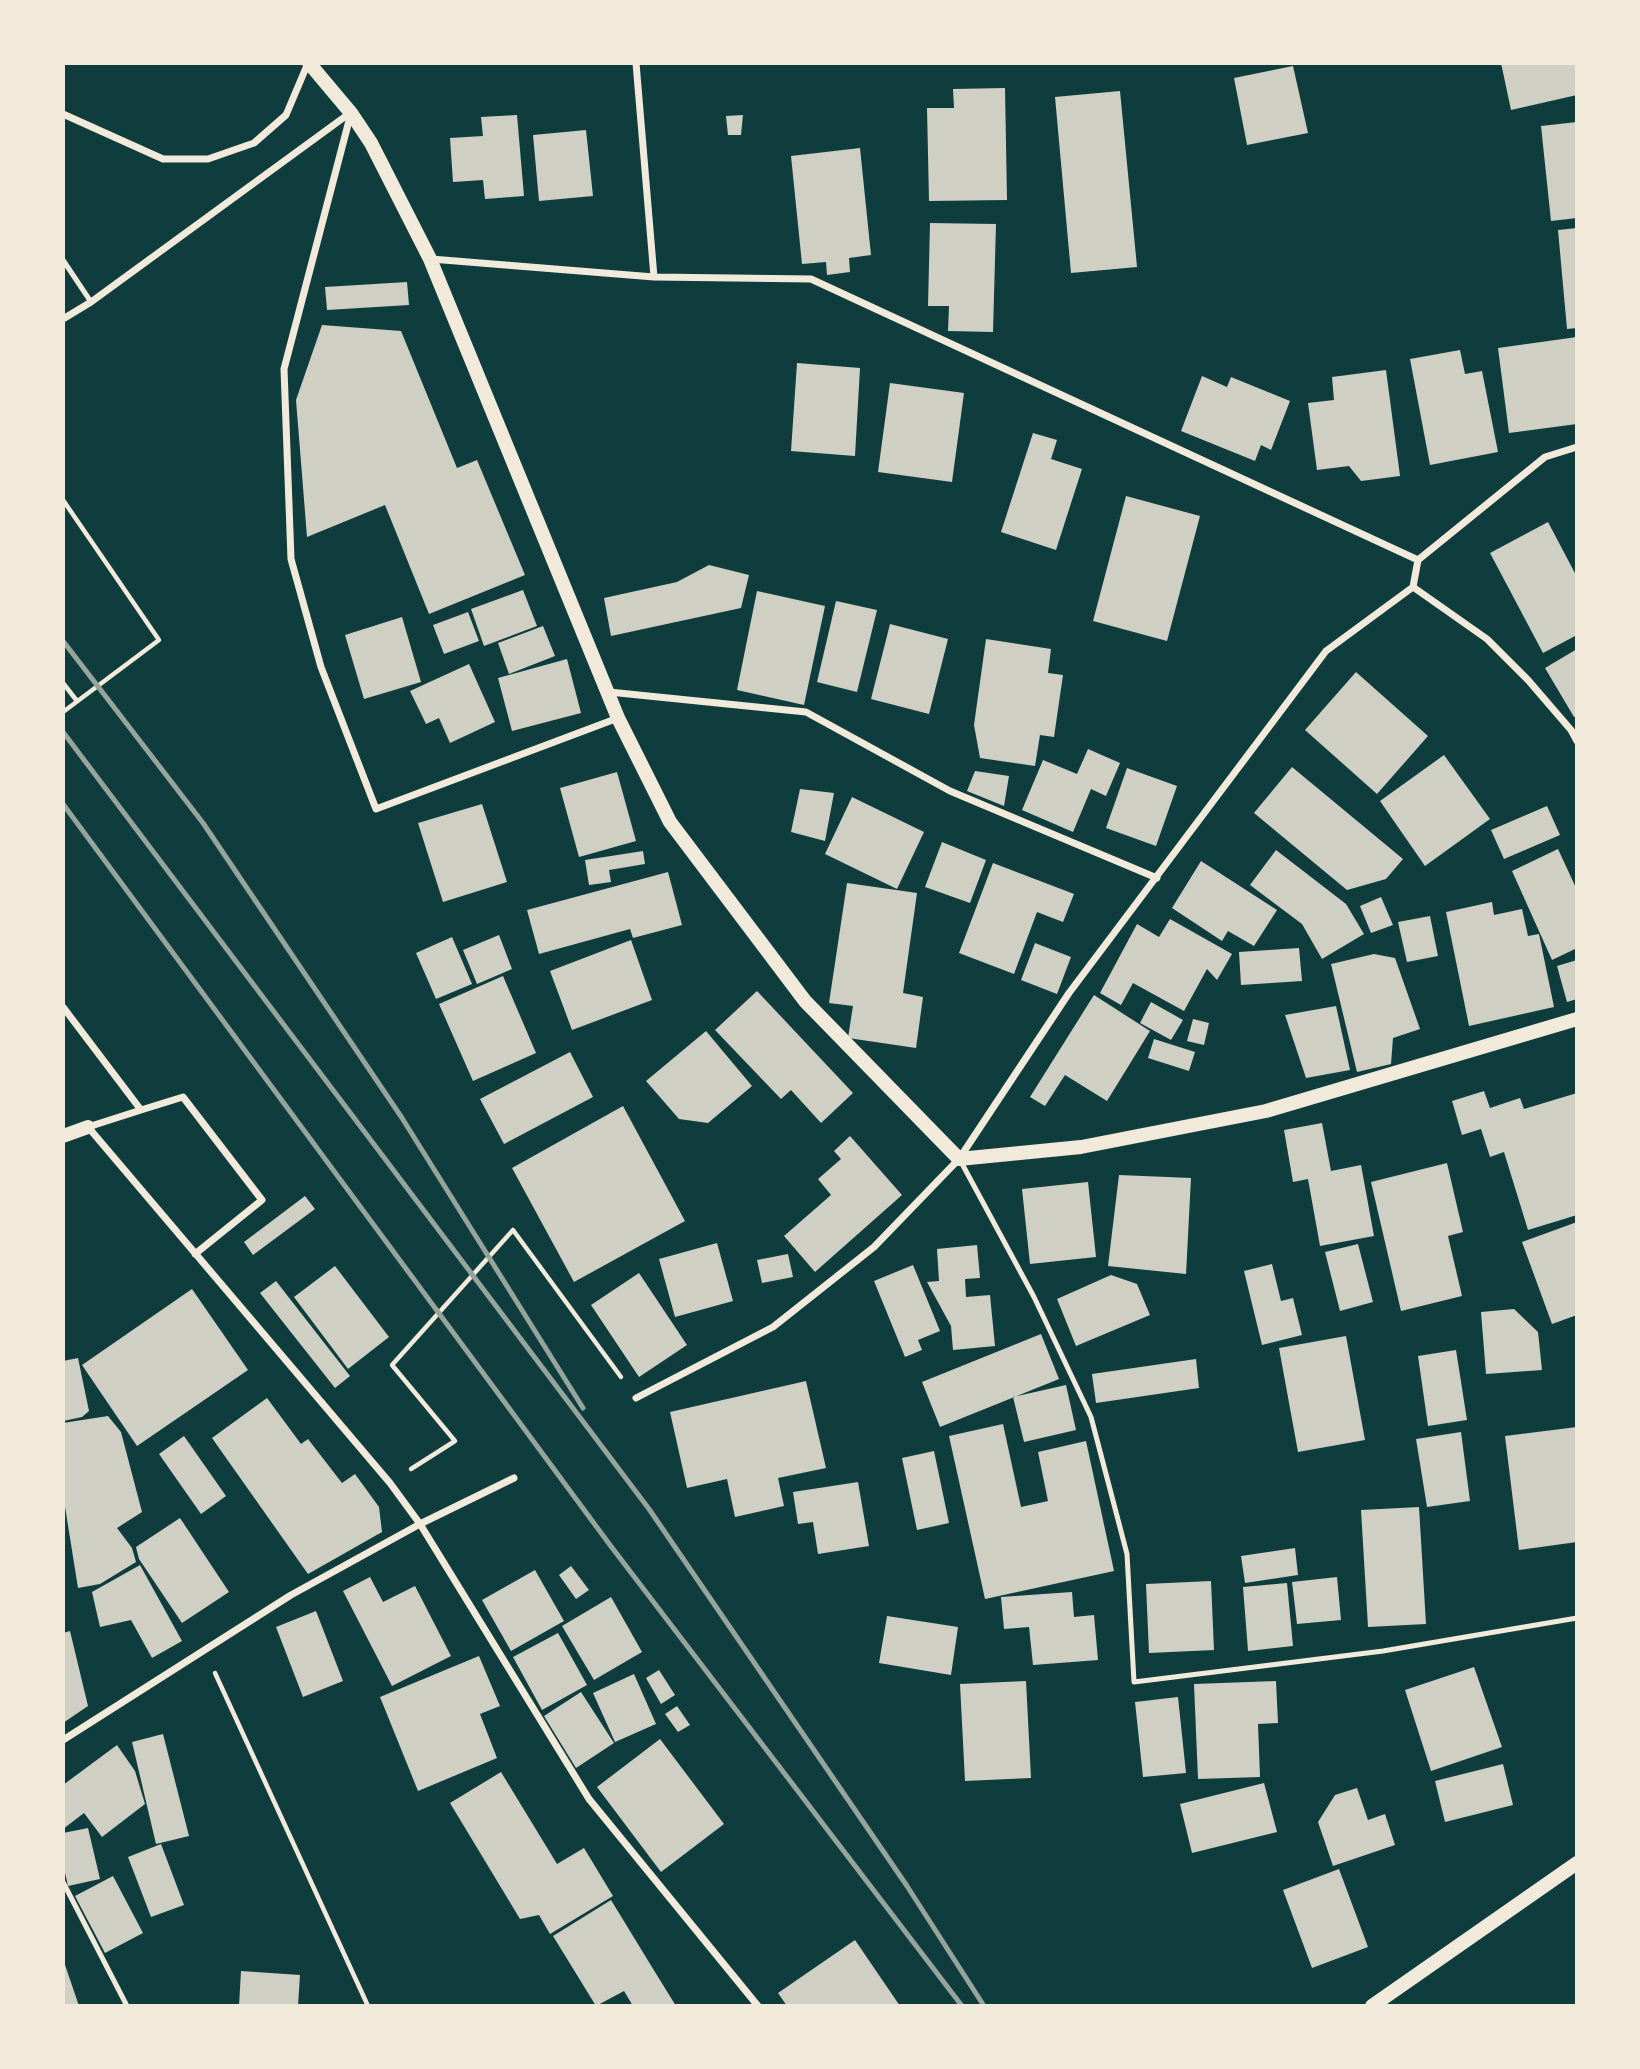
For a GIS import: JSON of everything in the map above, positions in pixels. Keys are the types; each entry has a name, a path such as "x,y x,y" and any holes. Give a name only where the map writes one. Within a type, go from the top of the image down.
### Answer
{"main road":[{"path":"308,63 351,113 371,143 430,259 618,718 670,822 797,990 959,1159 1080,1147 1266,1111 1577,1019"},
{"path":"63,1136 88,1127"},
{"path":"1372,2006 1577,1863"}],"street":[{"path":"63,114 163,159 208,159 254,143 286,115 308,63"},
{"path":"636,63 654,277"},
{"path":"63,319 91,302 351,113"},
{"path":"351,113 284,369 290,559 321,667 376,809 618,718"},
{"path":"430,259 654,277 811,279 1418,560"},
{"path":"636,1398 773,1328 874,1247 959,1159 1069,993 1326,651 1413,587 1418,560 1545,457 1577,447"},
{"path":"1413,587 1487,639 1528,680 1572,730 1577,741"},
{"path":"607,692 806,712 950,791 1157,878"},
{"path":"63,1007 141,1110"},
{"path":"195,1254 262,1200 183,1097 88,1127 195,1254 390,1483 420,1524 589,1799 758,2006"},
{"path":"63,1740 290,1595 420,1524 514,1478"}],"lane":[{"path":"63,260 91,302"},
{"path":"959,1159 1034,1297 1091,1417 1127,1554 1135,1682 1383,1651 1577,1618"},
{"path":"63,1882 127,2006"}],"path":[{"path":"63,712 159,640 65,502"},
{"path":"63,683 77,701"},
{"path":"390,1483 455,1441 392,1365 513,1230 636,1398"},
{"path":"204,1650 368,2006"}],"building":[{"path":"1501,63 1575,63 1577,95 1511,110"},
{"path":"1293,66 1308,133 1247,145 1234,78"},
{"path":"1005,88 1007,200 929,201 927,108 954,108 953,89"},
{"path":"1120,91 1137,267 1071,273 1055,97"},
{"path":"517,115 524,196 485,199 483,180 453,182 450,138 483,136 481,117"},
{"path":"743,115 741,135 728,135 726,116"},
{"path":"1577,122 1577,218 1551,221 1541,126"},
{"path":"586,130 593,196 539,201 533,135"},
{"path":"860,148 871,255 849,258 850,272 827,275 826,262 802,264 791,156"},
{"path":"930,223 996,224 993,332 948,331 949,306 928,306"},
{"path":"1577,228 1577,328 1567,329 1558,230"},
{"path":"407,282 409,305 327,310 325,287"},
{"path":"322,325 401,331 457,468 477,460 525,575 429,614 385,505 307,537 296,400"},
{"path":"1577,337 1577,424 1509,433 1498,348"},
{"path":"1460,350 1465,374 1482,371 1498,452 1430,465 1410,359"},
{"path":"797,363 860,368 855,456 791,451"},
{"path":"1386,370 1400,476 1361,481 1349,466 1317,470 1308,403 1334,400 1332,377"},
{"path":"1202,376 1227,387 1231,377 1290,401 1271,450 1261,445 1255,461 1181,431"},
{"path":"890,383 964,393 952,482 878,472"},
{"path":"1033,433 1057,440 1051,459 1082,469 1056,550 1001,532"},
{"path":"1126,496 1200,516 1167,641 1093,621"},
{"path":"1548,522 1577,577 1577,635 1543,653 1490,553"},
{"path":"709,565 749,575 741,608 611,636 604,598 677,582"},
{"path":"523,590 537,626 484,646 471,609"},
{"path":"757,591 825,606 804,705 737,690"},
{"path":"836,601 877,610 857,692 817,682"},
{"path":"468,612 479,641 444,654 433,625"},
{"path":"402,617 421,682 364,699 345,635"},
{"path":"890,624 948,639 929,714 871,699"},
{"path":"543,626 555,656 509,674 498,643"},
{"path":"986,639 1051,649 1048,673 1063,675 1054,737 1040,735 1035,766 980,758 974,725"},
{"path":"1577,649 1577,716 1574,717 1545,668"},
{"path":"567,659 581,713 512,731 498,678"},
{"path":"469,664 495,722 450,743 439,718 426,724 410,691"},
{"path":"1356,672 1428,736 1377,794 1305,730"},
{"path":"1088,749 1120,763 1106,796 1091,789 1073,832 1022,810 1043,760 1077,774"},
{"path":"1444,755 1490,819 1425,866 1380,801"},
{"path":"1292,767 1403,859 1386,879 1347,890 1254,813"},
{"path":"1127,768 1177,786 1156,846 1106,828"},
{"path":"975,771 1009,776 1004,806 967,791"},
{"path":"617,772 636,841 579,857 560,788"},
{"path":"800,789 834,793 825,841 791,832"},
{"path":"852,797 924,832 897,889 825,854"},
{"path":"482,804 507,882 443,902 418,823"},
{"path":"1547,806 1560,835 1504,859 1491,830"},
{"path":"942,842 986,860 970,903 925,887"},
{"path":"1558,849 1577,890 1577,948 1552,960 1512,871"},
{"path":"1276,850 1346,904 1364,934 1322,959 1302,924 1250,885"},
{"path":"643,851 645,864 609,870 611,882 589,885 585,860"},
{"path":"1201,861 1277,910 1254,946 1228,931 1222,941 1172,908"},
{"path":"993,863 1074,894 1063,922 1037,912 1014,974 959,953"},
{"path":"668,872 682,925 633,938 630,929 539,954 527,910"},
{"path":"847,883 917,893 903,993 923,997 916,1048 848,1038 853,1006 829,1003"},
{"path":"1381,897 1393,925 1371,933 1360,906"},
{"path":"1492,902 1494,915 1522,909 1528,936 1539,934 1554,1007 1469,1026 1446,912"},
{"path":"1430,916 1438,956 1407,962 1398,922"},
{"path":"1170,919 1232,954 1217,980 1207,969 1184,1011 1133,983 1121,1005 1100,993 1137,924 1159,937"},
{"path":"499,935 512,969 477,984 463,950"},
{"path":"452,937 472,984 436,999 416,953"},
{"path":"631,940 652,1000 572,1030 550,971"},
{"path":"1035,943 1071,957 1057,994 1021,980"},
{"path":"1299,948 1302,981 1241,985 1239,952"},
{"path":"1374,954 1395,958 1420,1029 1393,1038 1391,1064 1357,1072 1331,964"},
{"path":"1577,960 1577,999 1567,1002 1557,966"},
{"path":"503,976 536,1053 473,1081 439,1004"},
{"path":"757,991 853,1093 821,1123 791,1090 781,1099 715,1030"},
{"path":"1094,995 1150,1031 1107,1101 1065,1075 1045,1106 1030,1097"},
{"path":"1151,1002 1183,1020 1171,1040 1140,1023"},
{"path":"1336,1006 1350,1070 1306,1078 1285,1015"},
{"path":"1193,1019 1209,1023 1204,1045 1187,1041"},
{"path":"706,1031 752,1086 708,1123 679,1119 646,1081"},
{"path":"1154,1039 1195,1052 1189,1071 1148,1058"},
{"path":"570,1052 593,1097 504,1144 480,1099"},
{"path":"1484,1091 1490,1108 1520,1098 1524,1109 1577,1093 1577,1215 1528,1230 1504,1152 1490,1157 1481,1129 1462,1135 1452,1101"},
{"path":"623,1106 685,1221 574,1282 512,1168"},
{"path":"1322,1123 1331,1171 1361,1165 1374,1236 1320,1246 1308,1179 1293,1182 1284,1130"},
{"path":"850,1136 902,1195 815,1272 784,1236 831,1195 818,1179 841,1159 834,1151"},
{"path":"1447,1163 1463,1232 1448,1236 1462,1296 1401,1311 1371,1182"},
{"path":"1119,1175 1191,1178 1186,1274 1108,1266"},
{"path":"1088,1182 1096,1257 1030,1264 1022,1189"},
{"path":"305,1196 315,1209 253,1255 244,1242"},
{"path":"1577,1222 1577,1315 1552,1324 1522,1242"},
{"path":"717,1243 733,1301 675,1317 659,1259"},
{"path":"1358,1244 1373,1302 1340,1311 1325,1252"},
{"path":"977,1245 980,1278 965,1279 966,1297 990,1295 995,1346 953,1350 951,1326 927,1282 939,1281 937,1249"},
{"path":"788,1254 793,1277 762,1283 757,1260"},
{"path":"1272,1264 1281,1301 1293,1298 1302,1335 1262,1345 1244,1271"},
{"path":"913,1265 940,1331 918,1340 922,1350 905,1357 874,1281"},
{"path":"335,1266 389,1337 348,1369 294,1297"},
{"path":"639,1273 687,1345 639,1377 591,1305"},
{"path":"1111,1275 1137,1284 1150,1315 1076,1346 1057,1299"},
{"path":"276,1281 350,1376 335,1388 260,1293"},
{"path":"192,1289 248,1370 137,1446 82,1365"},
{"path":"1514,1309 1538,1332 1542,1370 1486,1374 1481,1312"},
{"path":"1041,1334 1059,1379 940,1427 922,1382"},
{"path":"1346,1336 1365,1440 1298,1452 1279,1348"},
{"path":"1456,1350 1467,1420 1428,1426 1418,1356"},
{"path":"78,1358 89,1411 82,1417 63,1421 63,1361"},
{"path":"1196,1359 1199,1388 1096,1403 1092,1374"},
{"path":"806,1381 826,1468 778,1478 784,1506 735,1517 727,1479 687,1488 670,1412"},
{"path":"1066,1385 1076,1430 1024,1442 1013,1397"},
{"path":"267,1398 301,1444 308,1439 342,1483 355,1474 379,1507 382,1532 308,1574 212,1438"},
{"path":"108,1416 121,1432 142,1512 117,1528 132,1548 136,1562 100,1584 78,1588 63,1494 63,1423"},
{"path":"1003,1424 1021,1507 1048,1501 1038,1452 1086,1441 1114,1571 985,1599 949,1436"},
{"path":"1577,1427 1577,1542 1519,1550 1505,1436"},
{"path":"1461,1432 1470,1501 1427,1507 1416,1439"},
{"path":"184,1436 226,1496 201,1514 159,1454"},
{"path":"934,1451 949,1523 917,1530 902,1458"},
{"path":"858,1482 869,1546 818,1554 813,1522 798,1524 793,1492"},
{"path":"1419,1507 1426,1624 1368,1627 1361,1510"},
{"path":"180,1518 229,1592 182,1623 139,1559 136,1547"},
{"path":"1295,1548 1298,1575 1245,1583 1241,1556"},
{"path":"140,1565 182,1641 152,1658 131,1620 100,1627 92,1592"},
{"path":"571,1566 589,1590 576,1599 559,1575"},
{"path":"535,1570 564,1621 511,1651 482,1600"},
{"path":"370,1577 383,1602 415,1586 451,1656 392,1686 343,1591"},
{"path":"1337,1577 1341,1620 1297,1624 1292,1582"},
{"path":"1211,1581 1214,1650 1149,1653 1146,1584"},
{"path":"1287,1583 1293,1646 1248,1651 1243,1587"},
{"path":"1072,1592 1074,1617 1094,1615 1098,1660 1033,1665 1029,1627 1004,1629 1001,1597"},
{"path":"611,1597 642,1652 594,1680 562,1626"},
{"path":"316,1611 343,1681 303,1697 276,1627"},
{"path":"887,1616 958,1627 951,1675 879,1663"},
{"path":"70,1631 88,1706 63,1723 63,1633"},
{"path":"558,1633 587,1685 542,1710 513,1657"},
{"path":"479,1656 500,1706 480,1714 497,1758 418,1791 380,1697"},
{"path":"1474,1667 1502,1747 1431,1771 1405,1690"},
{"path":"659,1670 675,1695 661,1704 646,1678"},
{"path":"634,1674 656,1724 615,1742 593,1693"},
{"path":"1026,1681 1031,1778 965,1781 960,1684"},
{"path":"1276,1681 1278,1723 1258,1724 1260,1777 1198,1779 1194,1684"},
{"path":"581,1692 614,1743 576,1768 544,1716"},
{"path":"1178,1697 1186,1773 1143,1777 1135,1702"},
{"path":"677,1706 690,1725 678,1732 665,1714"},
{"path":"163,1734 189,1836 156,1844 132,1742"},
{"path":"660,1739 724,1824 661,1872 597,1787"},
{"path":"117,1745 135,1771 145,1804 102,1837 84,1813 63,1829 63,1785"},
{"path":"1503,1764 1513,1805 1445,1822 1435,1781"},
{"path":"501,1772 557,1864 584,1848 613,1896 550,1934 539,1915 520,1919 450,1803"},
{"path":"1264,1783 1277,1832 1192,1853 1180,1804"},
{"path":"1357,1788 1368,1820 1385,1814 1395,1845 1333,1866 1318,1822 1335,1795"},
{"path":"88,1828 100,1879 68,1886 63,1864 63,1833"},
{"path":"161,1844 184,1905 151,1917 128,1857"},
{"path":"1339,1869 1368,1947 1312,1968 1283,1890"},
{"path":"113,1876 143,1933 105,1953 75,1896"},
{"path":"611,1900 676,2006 633,2006 624,1991 596,2006 553,1936"},
{"path":"855,1940 900,2006 787,2006 778,1993"},
{"path":"63,1959 79,2006 63,2006"},
{"path":"241,1971 300,1975 298,2006 239,2006"}],"railway":[{"path":"63,641 203,823 402,1118 583,1408"},
{"path":"63,732 649,1509 907,1886 984,2006"},
{"path":"63,804 610,1545 962,2006"}]}
